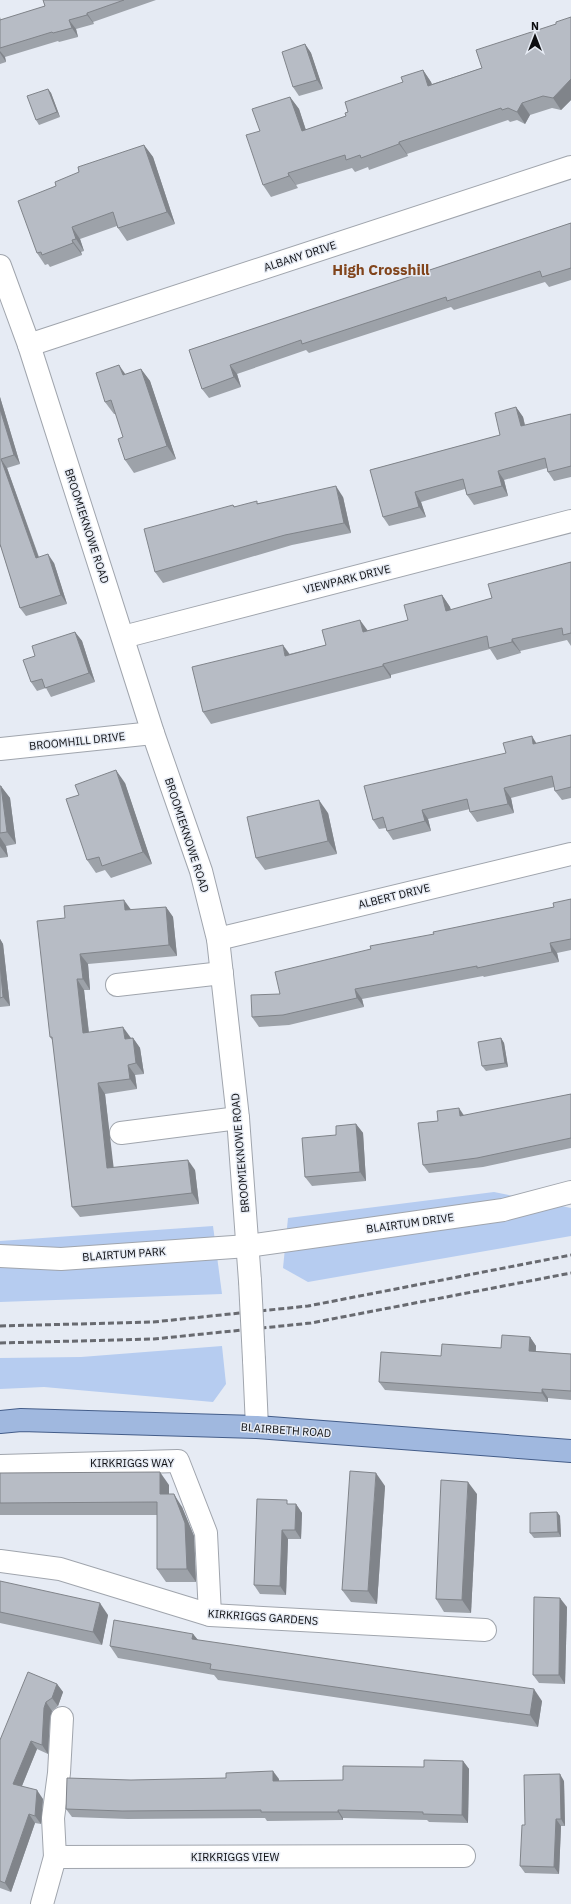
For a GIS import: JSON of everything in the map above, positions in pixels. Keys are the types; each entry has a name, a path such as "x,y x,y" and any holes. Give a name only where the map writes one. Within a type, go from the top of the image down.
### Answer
{"main road":[{"name":"BLAIRBETH ROAD","path":"0,1422 21,1420 257,1427 571,1451"}],"street":[{"name":"ALBANY DRIVE","path":"28,345 571,167"},
{"name":"BROOMIEKNOWE ROAD","path":"0,266 28,345 153,732 201,871 218,939 238,1118 248,1246 257,1427"},
{"name":"VIEWPARK DRIVE","path":"123,637 571,521"},
{"name":"BROOMHILL DRIVE","path":"0,749 153,732"},
{"name":"ALBERT DRIVE","path":"218,939 571,854"},
{"path":"117,985 222,973"},
{"path":"121,1133 238,1118"},
{"name":"BLAIRTUM DRIVE","path":"248,1246 503,1210 571,1192"},
{"name":"BLAIRTUM PARK","path":"0,1256 61,1258 248,1246"},
{"name":"KIRKRIGGS WAY","path":"0,1466 178,1461 206,1533 210,1615"},
{"name":"KIRKRIGGS GARDENS","path":"0,1561 60,1569 210,1615 485,1630"},
{"path":"42,1904 55,1857 53,1818 59,1773 62,1718"},
{"name":"KIRKRIGGS VIEW","path":"55,1857 464,1856"}],"shaded area":[{"path":"494,1192 571,1208 571,1236 308,1282 283,1268 288,1218"},
{"path":"213,1226 222,1294 0,1302 0,1241"},
{"path":"222,1346 226,1384 213,1402 44,1387 0,1389 0,1358 81,1357"}],"building":[{"path":"43,0 124,0 87,13 87,15 69,20 72,28 52,32 0,48 0,20 45,6"},
{"path":"571,17 571,79 553,98 543,96 522,103 517,112 508,108 502,110 501,108 399,142 399,144 361,158 360,155 346,160 345,155 288,173 289,176 263,185 246,135 260,131 252,109 290,97 302,131 346,116 345,113 348,112 345,102 403,82 401,77 423,70 428,86 482,68 476,50 556,24 556,22"},
{"path":"305,44 317,80 293,87 282,52"},
{"path":"48,89 57,112 36,120 27,96"},
{"path":"144,145 167,212 118,228 113,212 72,227 76,239 72,240 73,243 42,255 41,252 37,253 18,201 56,186 55,182 79,172 78,167"},
{"path":"571,223 571,268 542,277 540,271 447,301 446,297 302,344 301,340 230,365 234,377 202,389 189,350"},
{"path":"119,365 123,375 141,369 167,446 125,460 118,439 123,437 111,400 105,402 96,373"},
{"path":"516,407 521,426 571,414 571,466 548,472 545,458 498,471 502,486 467,495 463,479 415,492 419,507 383,517 370,470 500,435 495,413"},
{"path":"0,409 14,455 1,459 36,558 48,554 61,595 20,608 0,544"},
{"path":"336,486 344,523 285,535 155,572 144,529 233,505 234,507 257,501 257,504"},
{"path":"571,562 571,633 563,635 562,628 512,639 512,642 489,648 487,636 383,664 383,666 203,712 192,667 283,645 285,656 326,645 322,630 360,620 363,632 408,620 404,605 442,595 446,611 492,598 488,584"},
{"path":"75,632 89,673 45,688 42,679 31,682 23,660 35,656 32,646"},
{"path":"571,735 571,787 555,791 552,776 504,788 508,804 470,812 467,799 422,810 425,821 387,831 383,817 373,820 364,786 506,753 503,743 532,736 533,744"},
{"path":"116,770 143,852 102,866 99,857 87,860 66,799 79,795 75,785"},
{"path":"0,786 7,832 0,833"},
{"path":"319,800 328,841 256,858 247,817"},
{"path":"571,899 571,939 550,943 552,952 477,968 477,966 355,989 357,998 283,1015 252,1017 251,995 280,994 275,972 371,949 370,946 434,934 433,932 554,907 553,903"},
{"path":"124,900 125,910 166,907 169,945 80,954 83,979 77,979 83,1033 123,1027 125,1039 133,1038 136,1063 128,1065 130,1079 98,1083 107,1168 188,1160 192,1193 72,1207 37,921 65,918 64,906"},
{"path":"0,963 3,997 0,998"},
{"path":"501,1038 505,1063 482,1066 478,1042"},
{"path":"571,1094 571,1138 477,1158 423,1165 418,1123 438,1121 437,1111 459,1108 460,1116"},
{"path":"356,1124 360,1172 305,1177 302,1138 336,1135 336,1126"},
{"path":"502,1335 530,1337 529,1351 571,1354 571,1391 542,1389 542,1393 379,1382 381,1352 441,1356 442,1344 501,1348"},
{"path":"350,1471 376,1473 368,1591 342,1590"},
{"path":"160,1472 160,1494 174,1494 185,1523 187,1569 157,1569 157,1502 0,1503 0,1473"},
{"path":"441,1480 468,1482 462,1600 436,1599"},
{"path":"257,1499 287,1500 287,1504 296,1504 295,1530 282,1530 280,1586 254,1585"},
{"path":"557,1512 558,1532 530,1533 530,1513"},
{"path":"0,1581 100,1603 93,1632 0,1612"},
{"path":"534,1597 560,1598 559,1675 533,1675"},
{"path":"114,1620 193,1634 192,1639 534,1689 530,1715 210,1669 211,1664 110,1646"},
{"path":"28,1672 57,1684 52,1698 46,1702 44,1708 42,1745 31,1741 13,1784 37,1790 35,1816 29,1814 5,1883 0,1881 0,1740"},
{"path":"424,1760 463,1761 462,1815 423,1814 423,1812 338,1810 338,1812 261,1812 261,1810 122,1811 66,1809 67,1778 131,1780 226,1778 226,1773 273,1771 273,1781 343,1780 343,1766 424,1767"},
{"path":"560,1774 561,1819 556,1819 554,1867 520,1866 522,1825 525,1825 524,1775"}],"railway":[{"path":"0,1326 153,1322 308,1306 571,1255"},
{"path":"0,1343 154,1339 311,1323 571,1273"}],"district":[{"name":"High Crosshill","path":"381,270"}]}
